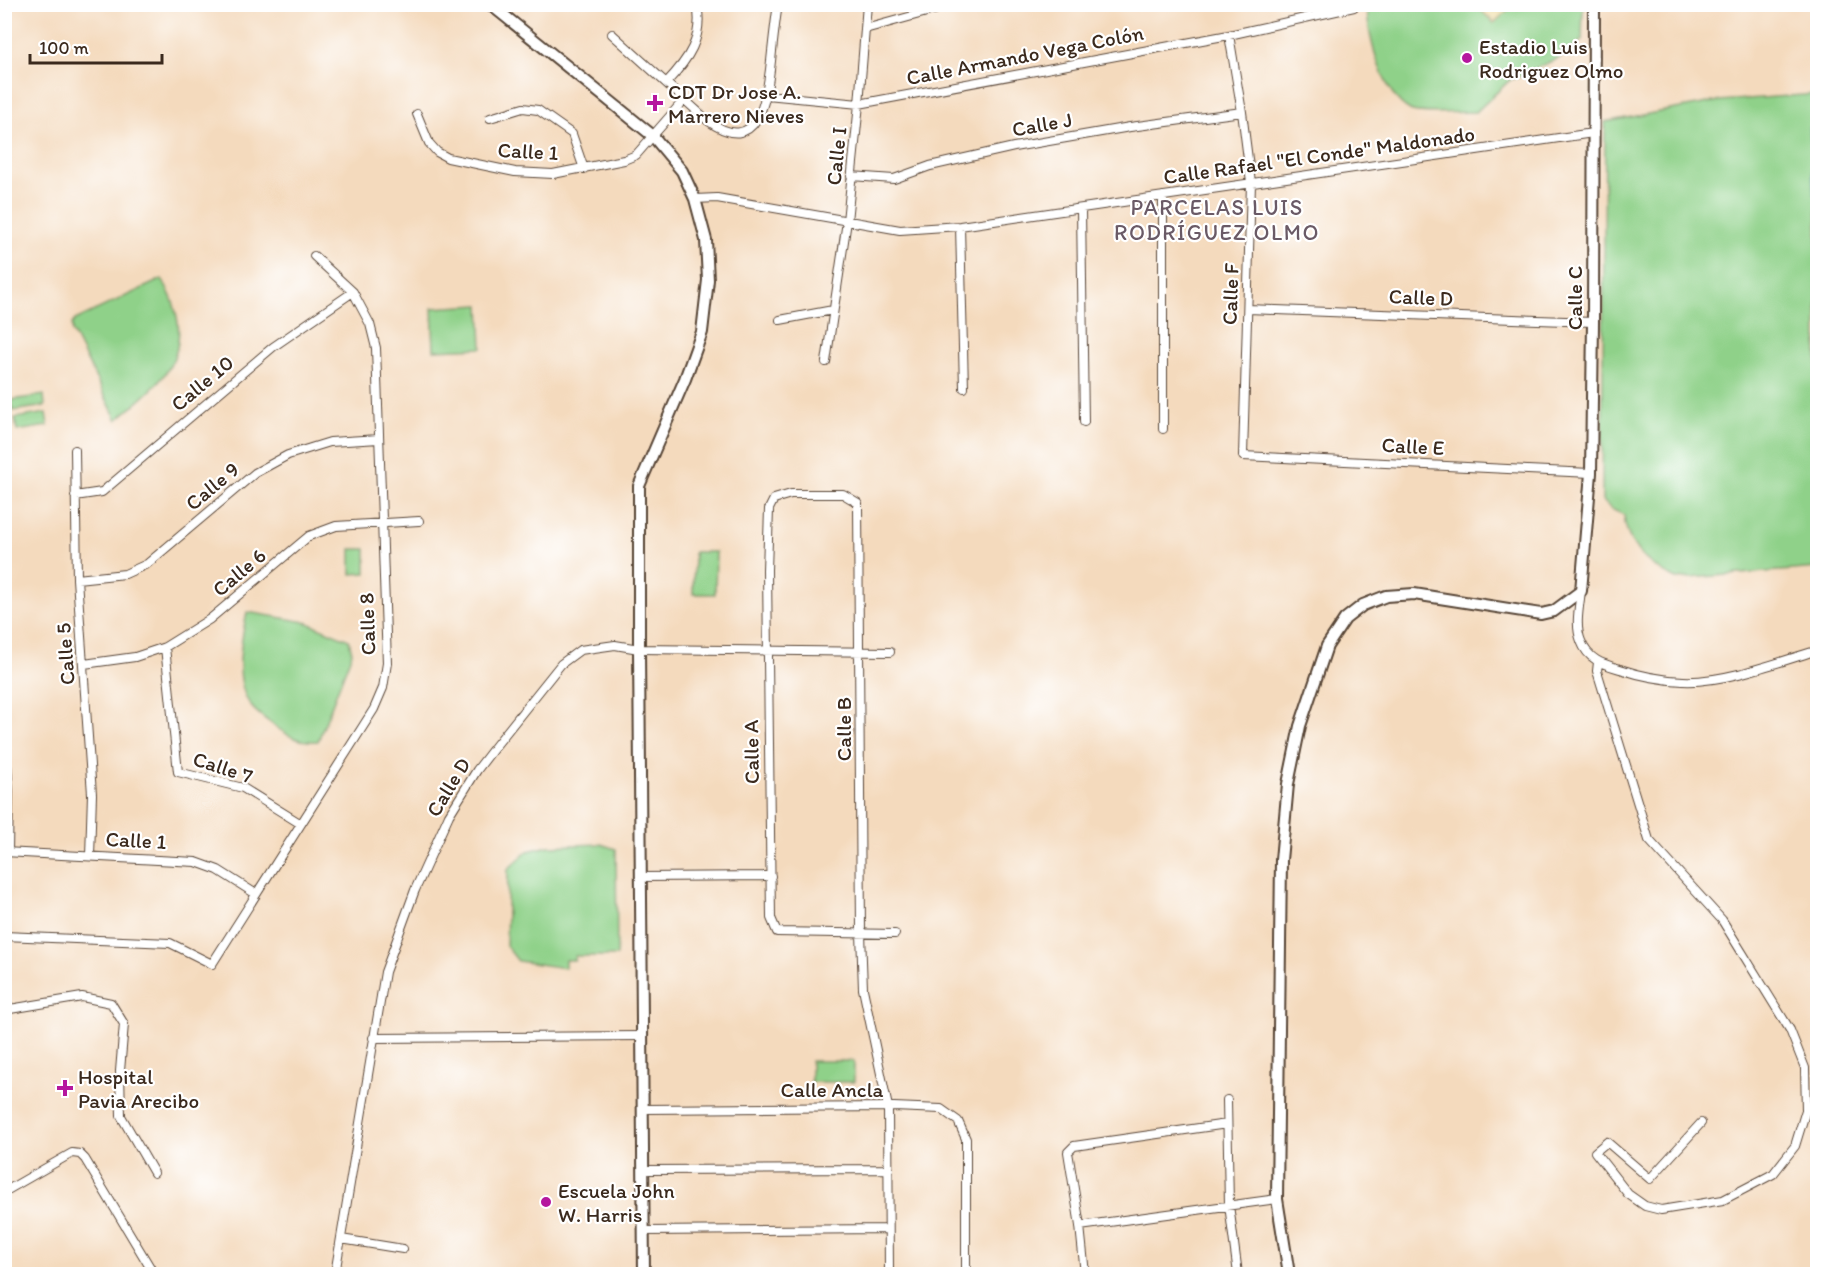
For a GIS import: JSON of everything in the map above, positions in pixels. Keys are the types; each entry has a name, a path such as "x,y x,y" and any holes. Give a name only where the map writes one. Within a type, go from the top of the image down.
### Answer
{"street":[{"path":"489,4 653,136 682,171 695,199 706,240 708,280 702,332 686,380 639,486 644,1275"},
{"path":"666,83 683,66 694,48 698,23 697,4"},
{"path":"612,34 715,126 725,131 735,131 746,129 756,123 767,95 778,4"},
{"name":"Calle I","path":"826,362 847,221 867,4"},
{"path":"865,29 956,4"},
{"name":"Calle Armando Vega Colón","path":"767,95 859,104 1229,34 1354,8 1357,4"},
{"name":"Calle C","path":"1581,591 1590,473 1593,322 1593,4"},
{"name":"Calle F","path":"1229,34 1251,183 1243,448"},
{"name":"Calle 1","path":"417,114 429,143 437,152 448,158 515,172 553,174 624,160 636,155 684,100"},
{"path":"490,118 523,108 538,110 572,134 584,169"},
{"name":"Calle J","path":"852,176 894,179 930,166 1014,147 1142,125 1242,112"},
{"name":"Calle Rafael \"El Conde\" Maldonado","path":"695,199 717,198 900,230 960,226 1593,133"},
{"path":"1163,196 1163,429"},
{"path":"1081,208 1084,422"},
{"path":"960,226 964,388"},
{"name":"Calle 8","path":"4,936 170,943 212,964 374,709 383,688 387,663 376,348 370,324 353,292 314,256"},
{"name":"Calle 10","path":"75,496 102,492 273,347 353,292"},
{"name":"Calle D","path":"1248,309 1593,322"},
{"path":"780,320 832,310"},
{"name":"Calle 9","path":"77,579 125,574 147,564 255,473 288,455 330,442 379,439"},
{"name":"Calle E","path":"1243,448 1243,456 1590,473"},
{"name":"Calle 5","path":"75,450 77,579 92,794 90,856"},
{"name":"Calle B","path":"774,499 790,495 843,494 858,503 863,989 888,1107 889,1275"},
{"name":"Calle A","path":"771,876 768,519 769,509 774,499"},
{"name":"Calle 6","path":"84,664 135,657 165,647 210,619 309,536 336,526 419,521"},
{"path":"1581,591 1577,628 1584,647 1598,662 1642,676 1685,681 1722,677 1818,650"},
{"path":"1289,1275 1277,1199 1281,860 1288,784 1300,726 1327,646 1345,619 1363,605 1386,596 1414,594 1541,614 1554,611 1581,591"},
{"name":"Calle D","path":"336,1274 385,972 399,930 449,815 477,770 561,664 580,650 615,645 639,649 890,652"},
{"name":"Calle 7","path":"165,647 178,772 243,788 301,824"},
{"path":"1598,662 1597,671 1649,840 1722,921 1790,1030 1804,1068 1806,1110 1795,1146 1773,1174 1723,1200 1661,1210 1645,1206 1628,1194 1594,1152 1607,1142 1650,1179 1701,1123"},
{"path":"4,725 9,790 6,852"},
{"name":"Calle 1","path":"6,852 196,862 218,870 256,894"},
{"path":"641,878 771,876 771,918 777,932 896,934"},
{"path":"4,1010 82,997 111,1003 124,1024 120,1071 121,1116 154,1173"},
{"path":"373,1038 643,1035"},
{"path":"1227,1100 1229,1205 1238,1275"},
{"name":"Calle Ancla","path":"643,1109 941,1108 958,1121 966,1139 966,1275"},
{"path":"1085,1275 1068,1152 1074,1146 1227,1124"},
{"path":"4,1192 72,1153 80,1154 86,1160 154,1275"},
{"path":"644,1170 889,1169"},
{"path":"1080,1226 1277,1199"},
{"path":"644,1231 888,1229"},
{"path":"341,1239 403,1249"}],"green space":[{"name":"Estadio Luis Rodriguez Olmo","path":"1367,5 1583,5 1582,40 1565,55 1510,80 1476,112 1415,112 1400,102 1384,78 1373,47"},
{"path":"1817,94 1817,568 1677,579 1649,562 1641,554 1629,537 1624,515 1611,509 1602,500 1605,122 1719,101"},
{"path":"162,279 175,309 179,328 178,345 166,373 144,397 117,420 72,331 72,324 75,320"},
{"path":"480,305 482,348 434,350 432,308"},
{"path":"44,395 45,406 13,411 12,400"},
{"path":"46,413 48,426 17,431 15,418"},
{"path":"351,549 366,549 366,573 351,574"},
{"path":"694,552 716,552 715,594 693,594"},
{"path":"247,612 306,622 349,640 352,653 318,741 300,740 286,734 256,712 245,696 240,660"},
{"path":"601,844 616,849 617,956 575,956 575,960 565,960 565,968 518,961 506,946 508,869 528,851 549,846"},
{"path":"811,1061 854,1061 854,1082 811,1082"}],"sand":[{"path":"1476,5 1513,5 1494,23"}],"water":[{"path":"1817,127 1818,195 1814,195 1810,128"}],"place":[{"name":"Estadio Luis Rodriguez Olmo","path":"1467,58"},
{"name":"CDT Dr Jose A. Marrero Nieves","path":"655,103"},
{"name":"Hospital Pavia Arecibo","path":"65,1088"},
{"name":"Escuela John W. Harris","path":"546,1202"}],"district":[{"name":"PARCELAS LUIS RODRÍGUEZ OLMO","path":"1217,220"}]}
